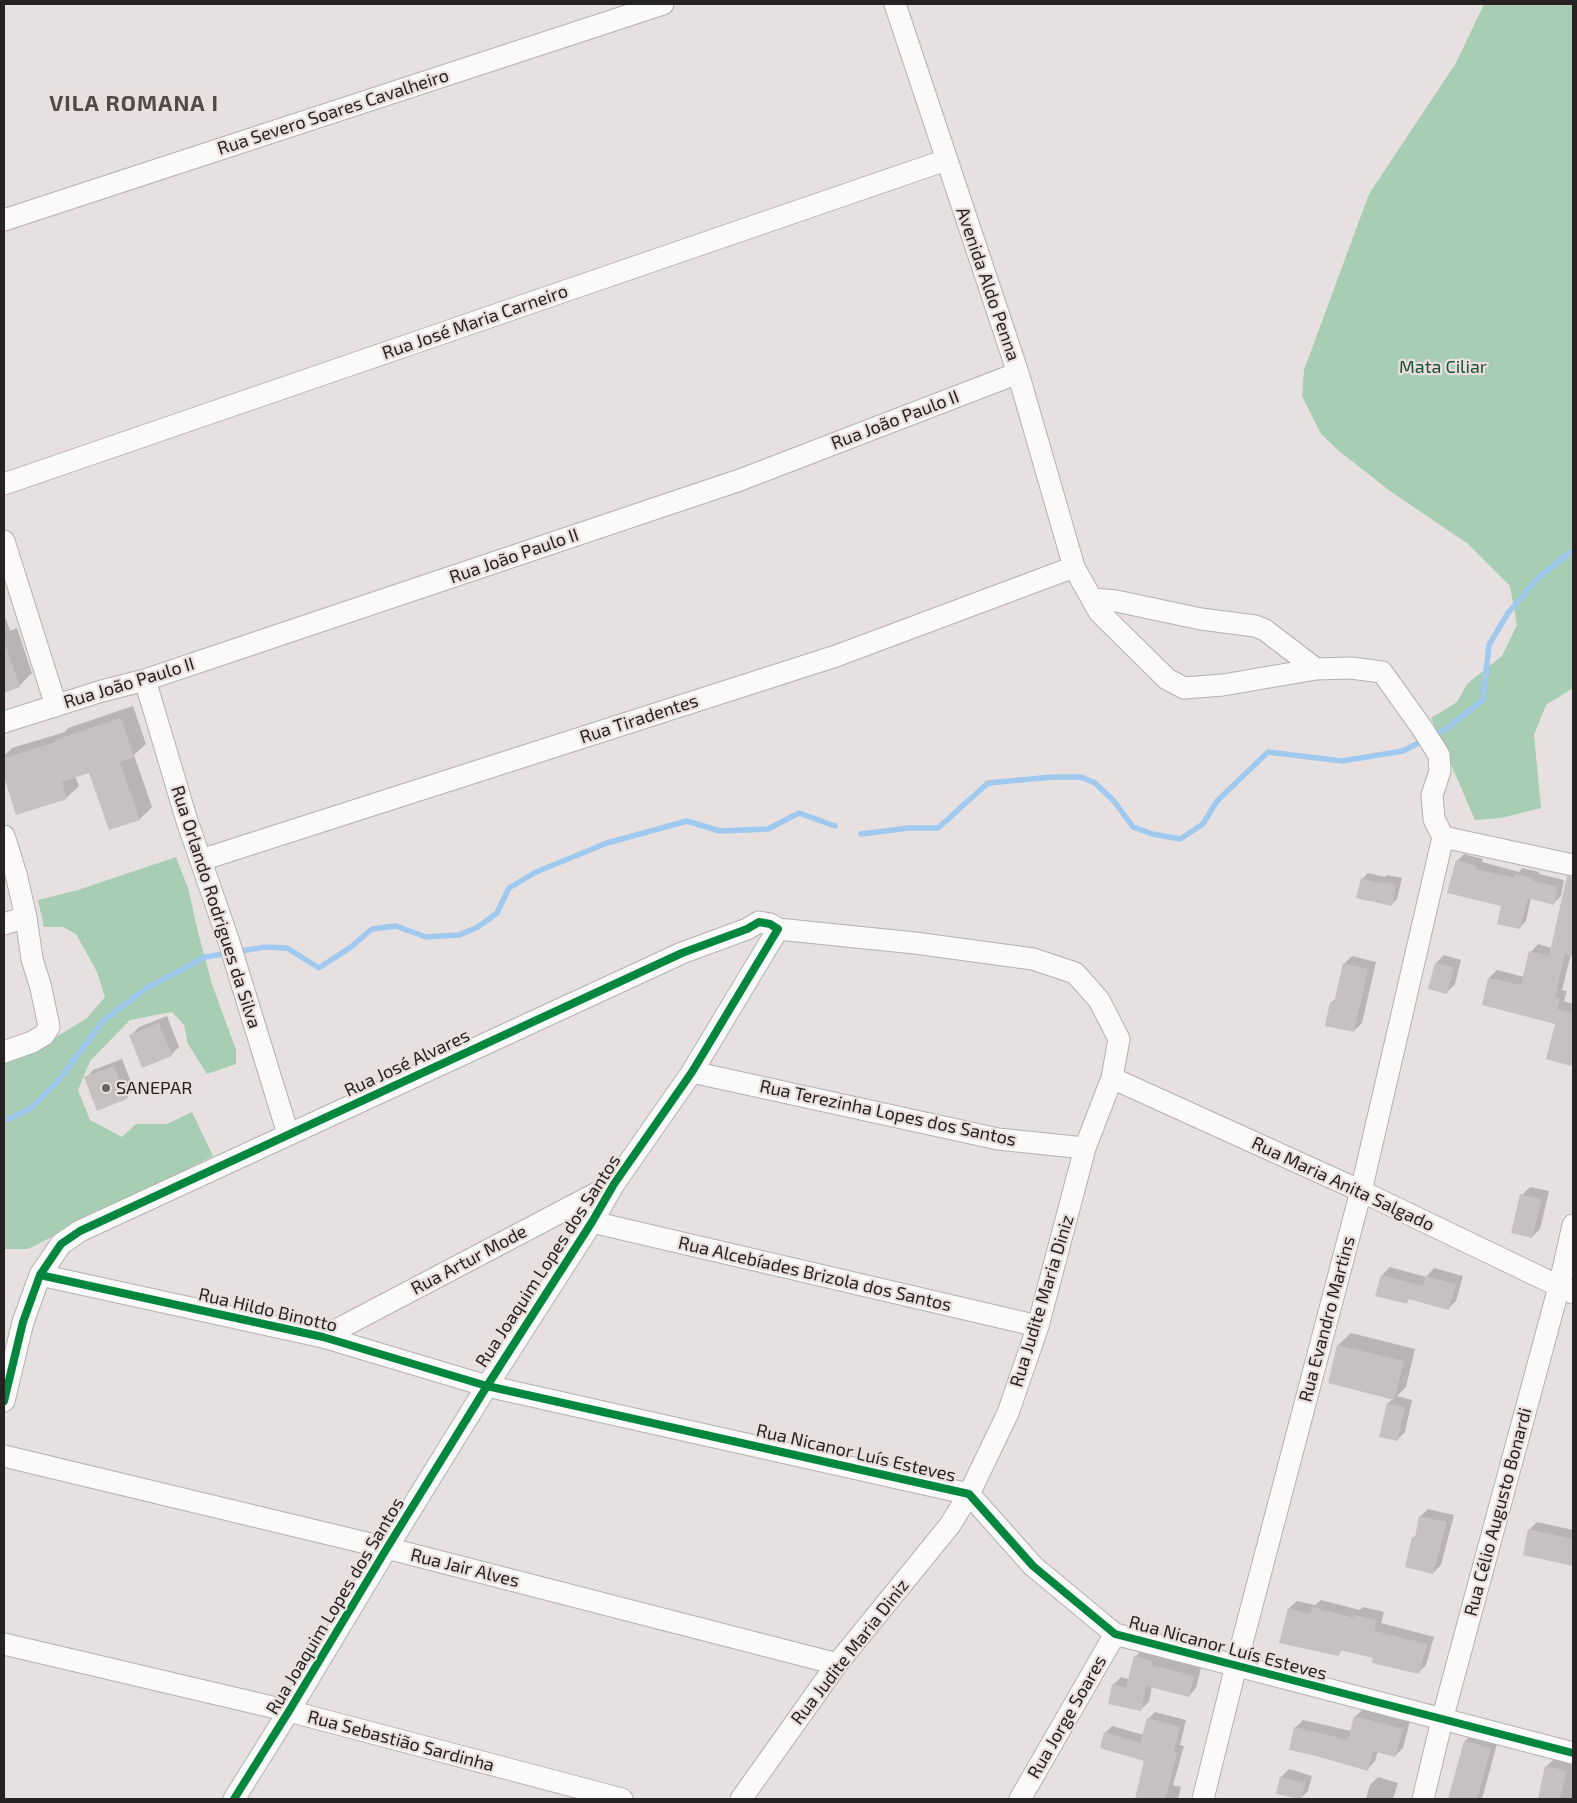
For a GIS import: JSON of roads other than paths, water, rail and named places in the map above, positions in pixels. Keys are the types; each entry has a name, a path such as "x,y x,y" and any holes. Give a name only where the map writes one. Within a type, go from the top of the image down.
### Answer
{"street":[{"name":"Rua Severo Soares Cavalheiro","path":"4,220 663,4"},
{"name":"Avenida Aldo Penna","path":"895,4 1018,373 1074,567 1099,612 1167,679 1184,688 1223,685 1316,669 1351,668 1382,672 1439,755 1440,771 1432,795 1434,819 1442,838"},
{"name":"Rua José Maria Carneiro","path":"4,484 946,160"},
{"name":"Rua João Paulo II","path":"4,722 102,691 145,680 740,480 1018,373"},
{"path":"4,541 56,706"},
{"name":"Rua Tiradentes","path":"200,860 836,656 1074,567"},
{"path":"1092,599 1116,601 1201,619 1255,626 1264,630 1316,669"},
{"name":"Rua Orlando Rodrigues da Silva","path":"145,680 200,860 229,942 288,1134"},
{"path":"4,836 16,874 26,917 32,959 50,1027 44,1035 32,1042 4,1052"},
{"path":"1442,838 1573,865"},
{"name":"Rua Evandro Martins","path":"1203,1799 1236,1666 1361,1191 1442,838"},
{"path":"4,924 26,917"},
{"name":"Rua José Alvares","path":"40,1274 61,1244 80,1231 682,952 747,929 759,922 774,927 915,942 1033,959 1075,973 1099,1000"},
{"name":"Rua Joaquim Lopes dos Santos","path":"234,1799 487,1386 592,1222 614,1184 692,1072 774,927"},
{"name":"Rua Judite Maria Diniz","path":"741,1799 838,1664 950,1525 969,1494 1008,1413 1038,1326 1085,1148 1112,1078 1119,1039 1099,1000"},
{"name":"Rua Terezinha Lopes dos Santos","path":"692,1072 998,1139 1085,1148"},
{"name":"Rua Maria Anita Salgado","path":"1112,1078 1361,1191 1566,1290"},
{"name":"Rua Artur Mode","path":"323,1337 614,1184"},
{"name":"Rua Alcebíades Brizola dos Santos","path":"592,1222 1038,1326"},
{"name":"Rua Célio Augusto Bonardi","path":"1423,1799 1442,1720 1566,1290 1573,1225"},
{"path":"4,1400 23,1322 40,1274"},
{"name":"Rua Hildo Binotto","path":"40,1274 323,1337 487,1386"},
{"name":"Rua Nicanor Luís Esteves","path":"487,1386 969,1494 1033,1566 1115,1634 1573,1753"},
{"name":"Rua Jair Alves","path":"4,1456 387,1548 838,1664"},
{"name":"Rua Jorge Soares","path":"1020,1799 1115,1634"},
{"name":"Rua Sebastião Sardinha","path":"4,1644 289,1712 622,1799"}],"waterway":[{"path":"1433,736 1446,729 1483,700 1489,645 1508,613 1538,578 1573,550"},
{"path":"861,834 909,828 938,828 988,783 1053,777 1081,777 1095,783 1114,801 1133,827 1152,834 1180,839 1203,824 1217,801 1268,752 1342,761 1403,751 1424,740"},
{"path":"4,1121 30,1109 58,1081 103,1021 145,989 205,957 265,947 287,948 319,968 351,947 372,929 396,926 426,937 459,935 478,927 497,913 509,888 536,872 607,843 687,821 720,831 768,829 799,813 835,826"}],"place":[{"name":"SANEPAR","path":"106,1088"}],"district":[{"name":"VILA ROMANA I","path":"134,104"}],"park label":[{"name":"Mata Ciliar","path":"1443,367"}]}
